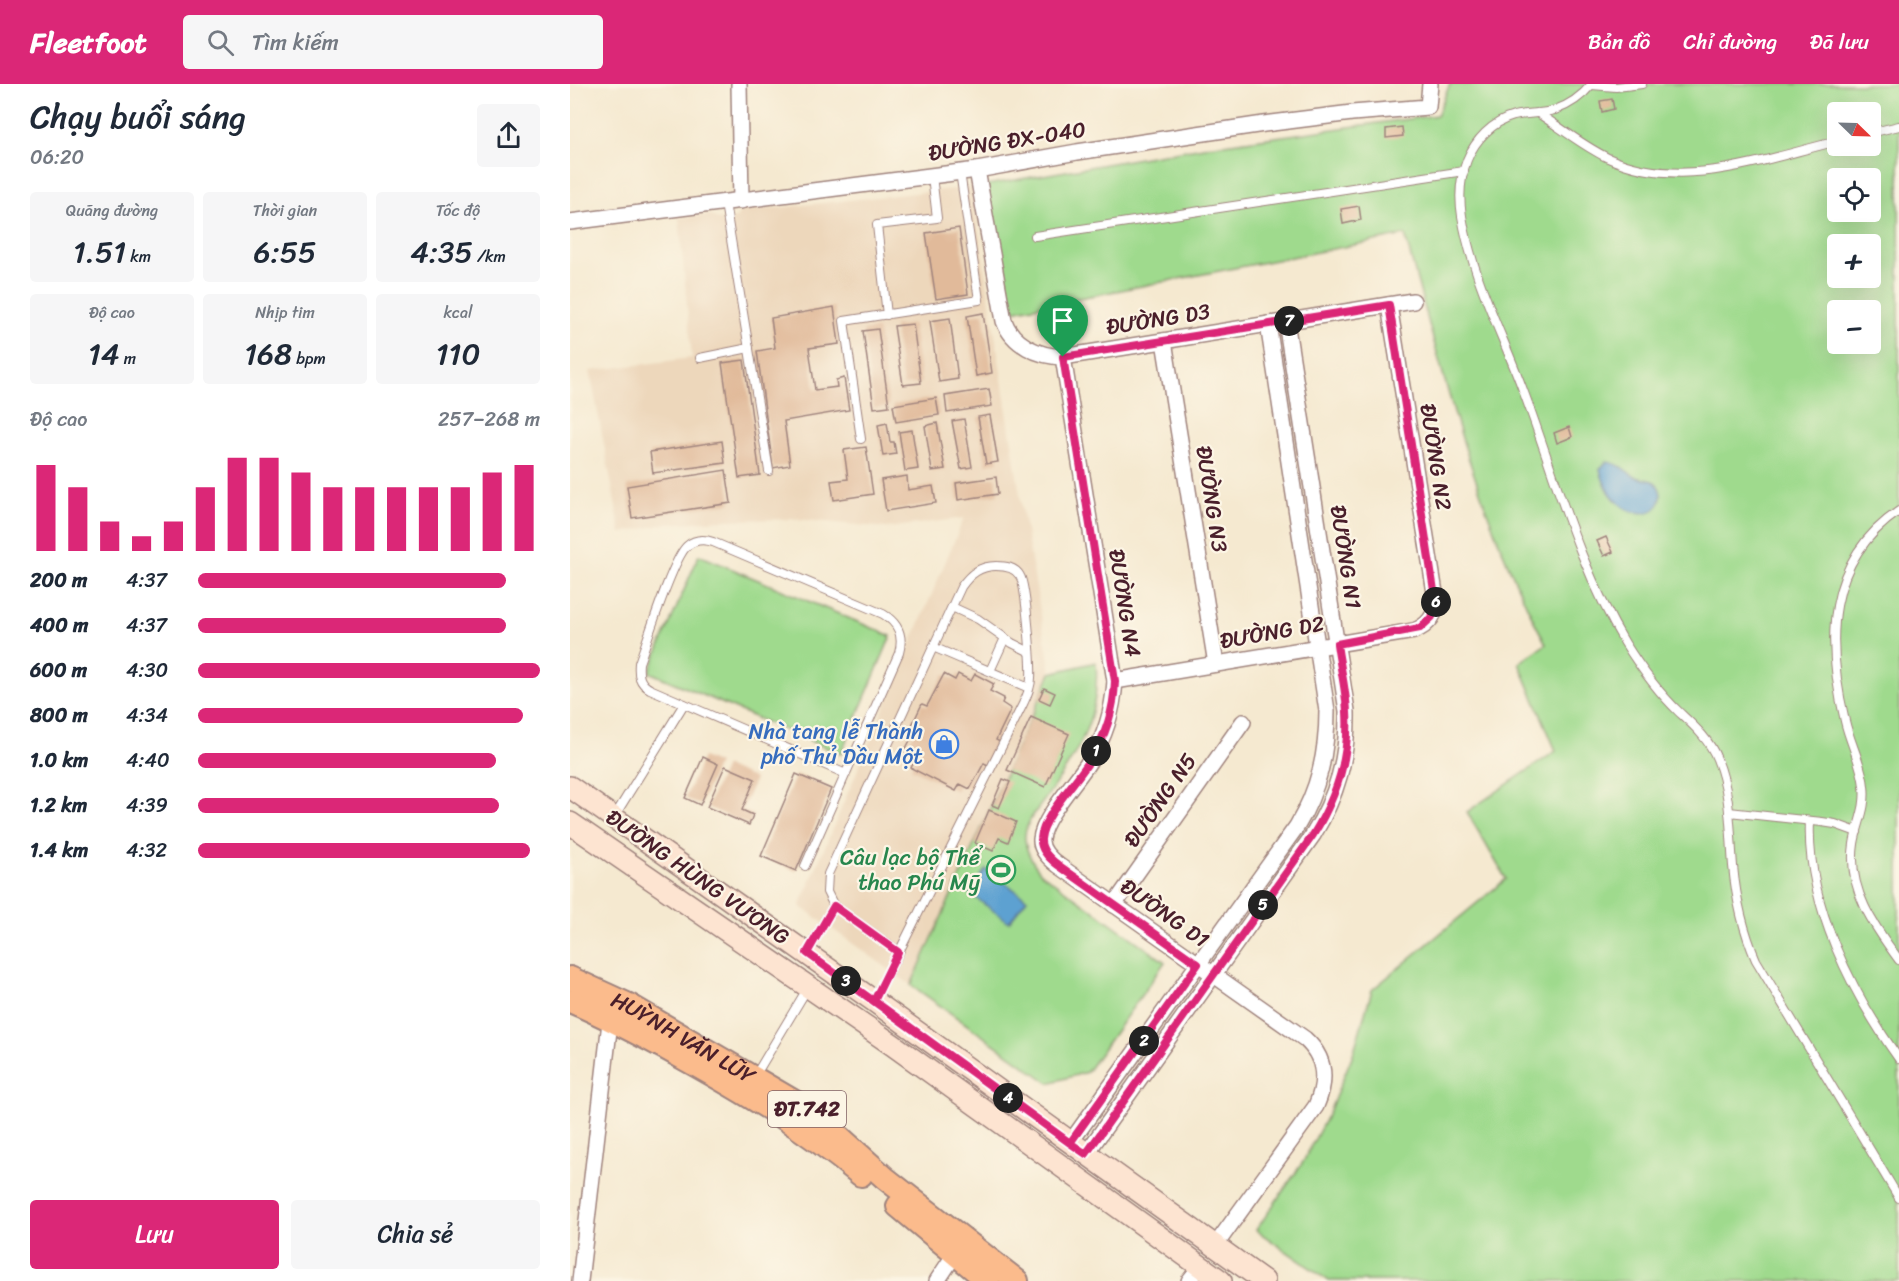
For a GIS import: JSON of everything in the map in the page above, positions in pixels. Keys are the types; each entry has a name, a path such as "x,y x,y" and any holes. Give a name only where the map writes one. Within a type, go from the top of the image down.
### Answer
{"main road":[{"name":"ĐƯỜNG HÙNG VƯƠNG","path":"570,787 807,953 1264,1281"},
{"name":"ĐƯỜNG HÙNG VƯƠNG","path":"570,823 893,1045 1195,1274 1221,1281"},
{"path":"800,982 807,953"},
{"name":"HUỲNH VĂN LŨY","path":"570,978 612,1008 832,1150 988,1281"},
{"name":"HUỲNH VĂN LŨY","path":"570,1001 612,1008 754,1077 812,1112 885,1178 1017,1281"},
{"path":"1195,1274 1215,1246"}],"street":[{"path":"733,202 739,84"},
{"name":"ĐƯỜNG ĐX-040","path":"570,222 977,170 1077,152 1264,124 1352,113 1428,107 1430,84"},
{"name":"ĐƯỜNG D3","path":"977,170 1006,326 1020,343 1035,352 1063,357 1413,301"},
{"name":"ĐƯỜNG N2","path":"1389,305 1436,599 1436,608 1432,617"},
{"name":"ĐƯỜNG N1","path":"1078,1149 1214,975 1313,835 1330,804 1342,769 1348,730 1347,711 1286,321"},
{"name":"ĐƯỜNG N1","path":"1078,1149 1198,964 1297,826 1306,812 1319,781 1326,747 1327,711 1268,324"},
{"name":"ĐƯỜNG N3","path":"1164,340 1216,664"},
{"name":"ĐƯỜNG N4","path":"1041,839 1050,816 1099,746 1111,716 1115,681 1063,357"},
{"name":"ĐƯỜNG D2","path":"1115,681 1414,631 1425,626 1432,617"},
{"name":"ĐƯỜNG N5","path":"1114,904 1243,722"},
{"name":"ĐƯỜNG D1","path":"1041,839 1052,861 1311,1045 1321,1061 1323,1089 1316,1106 1215,1246"},
{"path":"580,1281 612,1008"},
{"path":"937,1281 955,1254"}],"lane":[{"path":"1642,84 1616,87 1592,84 1574,101 1565,106 1515,116 1504,120 1486,132 1472,150 1464,171 1461,185 1461,214 1470,252 1488,303 1527,401 1581,550 1603,602 1626,644 1660,691 1700,731 1709,744 1721,771 1730,812 1736,891 1744,930 1756,960 1899,1198"},
{"path":"1538,113 1576,140 1609,158 1627,165 1661,172 1695,173 1738,166 1827,144"},
{"path":"1881,130 1899,126"},
{"path":"1035,236 1464,171"},
{"path":"861,439 844,321 979,300 960,172"},
{"path":"887,315 877,225 937,218 932,176"},
{"path":"733,202 749,348 768,471"},
{"path":"700,358 749,348"},
{"path":"1899,511 1887,519 1856,552 1843,578 1835,636 1837,680 1845,723 1864,784 1864,809 1854,844 1853,864 1859,890 1872,923 1899,960"},
{"path":"1887,519 1899,521"},
{"path":"805,866 846,774 899,653 902,643 898,628 890,618 883,614 708,540 689,544 681,554 639,663 639,677 645,686 846,774"},
{"path":"874,1001 1029,688 1032,673 1022,580 1012,568 994,566 978,570 966,580 933,646 828,874 827,892 834,906 898,952"},
{"path":"952,607 978,618 1005,638 1030,652"},
{"path":"990,671 1005,638"},
{"path":"933,646 1029,688"},
{"path":"614,817 684,704"},
{"path":"1730,812 1834,824 1857,832"},
{"path":"1810,821 1813,865 1838,953 1863,1004 1899,1059"},
{"path":"807,953 834,906"},
{"path":"754,1077 800,982"}],"shaded area":[{"path":"972,187 1022,508 1051,673 911,985 800,906 964,518 887,528 797,519 723,520 666,524 621,533 590,371 692,358 679,218 711,215 718,220 737,218 739,212"}],"green space":[{"path":"1450,84 1899,84 1899,1281 1329,1281 1256,1230 1303,1162 1330,1110 1353,1054 1372,990 1506,879 1467,812 1556,751 1519,663 1546,644 1500,546 1481,496 1448,392 1405,235 1007,312 986,185 1209,146 1437,115"},
{"path":"699,555 891,636 841,754 649,672"},
{"name":"Câu lạc bộ Thể thao Phú Mỹ","path":"1096,662 1097,683 1094,702 1084,735 1067,767 1030,821 1025,835 1026,845 1041,873 1165,962 1087,1072 1049,1083 911,985 1051,673"}],"water":[{"path":"1606,462 1617,465 1637,477 1656,483 1661,496 1656,508 1639,513 1626,509 1617,501 1601,474 1600,469"},
{"path":"986,869 1027,899 1009,922 969,893"}],"building":[{"path":"1612,99 1614,109 1602,112 1600,101"},
{"path":"1402,127 1403,136 1386,138 1386,129"},
{"path":"1359,206 1361,220 1343,224 1341,209"},
{"path":"959,228 968,294 936,299 926,233"},
{"path":"834,307 839,344 809,348 815,390 837,387 836,380 844,378 849,410 784,421 790,465 773,468 757,351 775,348 771,318"},
{"path":"983,313 992,373 976,376 967,316"},
{"path":"950,318 958,379 939,382 930,321"},
{"path":"913,324 921,383 903,385 894,326"},
{"path":"878,329 889,406 874,408 863,331"},
{"path":"744,360 760,475 739,478 722,363"},
{"path":"989,389 992,406 947,413 945,396"},
{"path":"936,398 939,415 896,422 893,405"},
{"path":"990,415 998,462 986,464 978,417"},
{"path":"964,419 972,467 961,469 952,421"},
{"path":"887,423 890,442 894,442 896,454 883,456 878,425"},
{"path":"937,423 945,469 932,471 925,426"},
{"path":"1569,427 1572,437 1557,443 1554,433"},
{"path":"912,430 918,469 905,471 899,432"},
{"path":"722,441 725,463 653,473 650,452"},
{"path":"866,447 873,494 834,500 831,481 848,479 844,450"},
{"path":"726,470 731,503 632,518 627,486"},
{"path":"907,476 908,490 933,486 936,503 886,511 881,480"},
{"path":"996,477 998,494 958,500 956,483"},
{"path":"1606,537 1613,552 1604,556 1597,541"},
{"path":"944,674 955,680 958,674 971,681 975,674 994,684 990,691 1004,698 1002,703 1011,709 996,740 1000,742 988,765 984,763 970,789 960,784 956,791 911,768 915,760 903,754 916,729 911,727 922,704 927,706"},
{"path":"1044,688 1055,693 1050,704 1039,699"},
{"path":"1031,717 1069,734 1045,787 1007,770"},
{"path":"703,757 718,764 700,805 685,798"},
{"path":"725,766 755,779 742,810 753,815 749,825 707,807"},
{"path":"796,774 831,789 796,871 761,856"},
{"path":"1003,779 1010,782 999,808 992,805"},
{"path":"989,810 1016,822 1008,842 999,838 993,851 975,843"}],"place":[{"name":"Nhà tang lễ Thành phố Thủ Dầu Một","path":"944,744"},
{"name":"Câu lạc bộ Thể thao Phú Mỹ","path":"1001,870"}],"route":[{"path":"1063,357 1115,681 1111,716 1099,746 1050,816 1043,830 1042,845 1052,861 1198,964 1070,1143 807,953 834,906 898,952 874,1001 1070,1143 1086,1154 1323,820 1337,787 1346,750 1348,730 1337,644 1414,631 1425,626 1429,621 1436,608 1436,603 1389,305 1063,357"}]}
